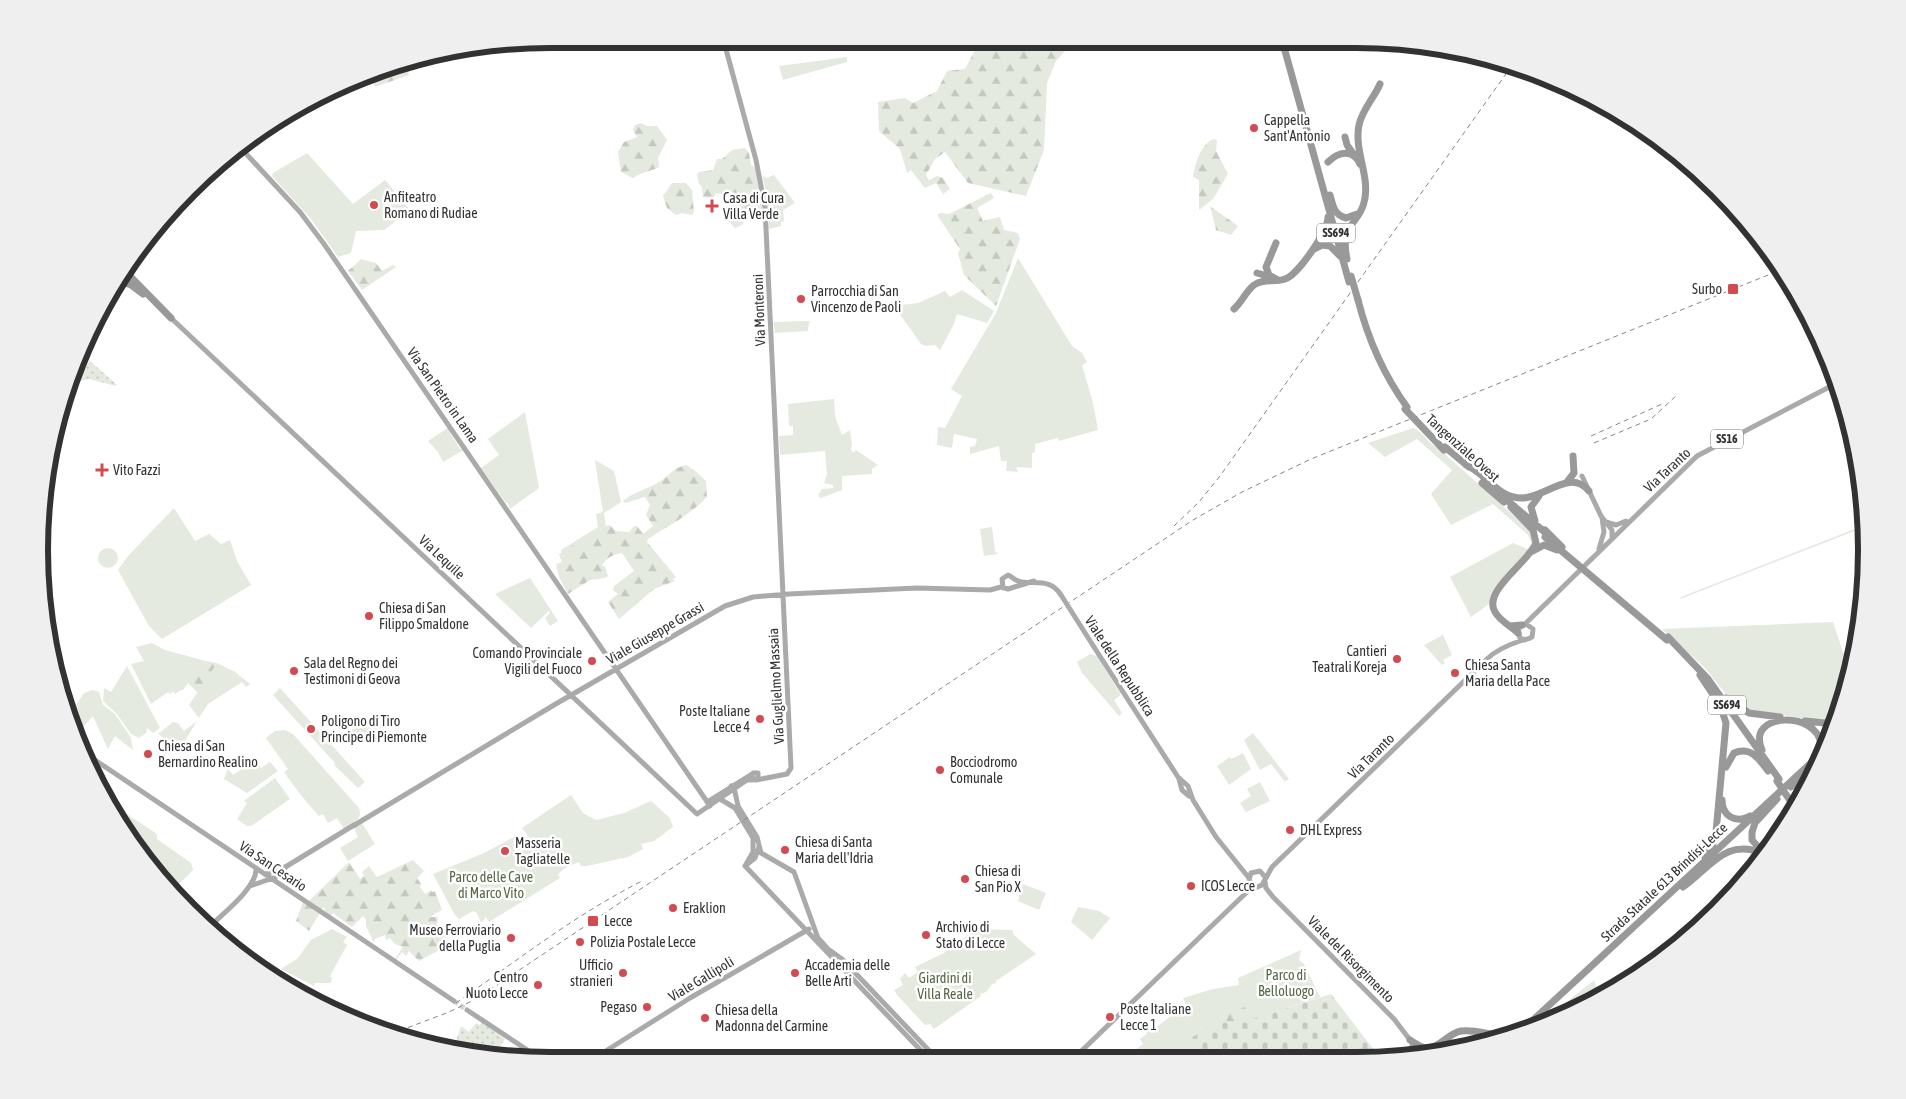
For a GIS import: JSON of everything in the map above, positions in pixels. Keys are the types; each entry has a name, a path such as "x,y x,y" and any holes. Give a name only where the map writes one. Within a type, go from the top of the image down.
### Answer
{"highway":[{"name":"Tangenziale Ovest","path":"1286,48 1361,321 1383,376 1406,408 1444,449 1511,507 1562,547 1696,665 1714,687 1792,800"},
{"path":"1350,277 1345,246 1346,236 1350,224 1361,210 1366,196 1358,146 1360,120 1380,84"},
{"path":"1358,146 1352,136 1346,136 1347,145 1356,157 1362,170"},
{"path":"1328,162 1343,153 1356,157"},
{"name":"Tangenziale Ovest","path":"1323,182 1324,192 1350,277"},
{"path":"1323,182 1339,215 1350,218 1361,210"},
{"path":"1256,274 1278,280 1291,276 1324,234 1328,223 1324,192"},
{"path":"1270,279 1266,270 1266,263 1276,243"},
{"path":"1310,252 1322,245 1334,248 1350,277"},
{"path":"129,275 172,318"},
{"path":"127,279 143,294"},
{"path":"1234,309 1253,286 1270,279"},
{"path":"125,283 131,285 172,318"},
{"name":"Tangenziale Ovest","path":"1444,449 1466,465 1547,535 1578,565 1668,639 1700,675 1773,773"},
{"path":"1571,481 1575,467 1573,456"},
{"path":"1466,465 1508,496 1524,498 1543,493 1582,476"},
{"path":"1571,481 1581,483 1589,491"},
{"path":"1543,493 1533,501 1530,510 1532,518 1547,535"},
{"path":"1511,507 1535,533 1536,543 1531,552 1493,597 1494,609 1518,633"},
{"path":"1531,552 1541,546 1552,546 1578,565"},
{"path":"1509,626 1523,625"},
{"path":"1696,665 1729,701 1743,711 1760,715 1827,723"},
{"path":"1679,887 1704,858 1713,843 1726,741 1726,723 1723,712 1700,675"},
{"path":"1773,773 1759,745 1760,731 1768,723 1776,720 1809,724 1819,733 1820,743"},
{"path":"1773,773 1754,754 1744,750 1734,753 1726,767 1722,806 1730,817 1744,819 1776,798"},
{"path":"1794,779 1814,756"},
{"name":"Strada Statale 613 Brindisi-Lecce","path":"1536,1018 1776,798 1811,763"},
{"name":"Strada Statale 613 Brindisi-Lecce","path":"1776,798 1807,772"},
{"path":"1791,787 1804,778"},
{"path":"1760,848 1755,844 1752,832 1755,823 1776,798"},
{"path":"1679,887 1734,848 1750,848 1758,851"},
{"name":"Strada Statale 613 Brindisi-Lecce","path":"1544,1015 1679,887"},
{"path":"1527,1021 1555,1001"},
{"path":"1436,1045 1458,1032 1467,1030 1488,1033"},
{"path":"1410,1040 1424,1047"}],"main road":[{"name":"Via Monteroni","path":"726,48 764,197 784,594"},
{"name":"Via San Pietro in Lama","path":"244,151 312,226 708,804"},
{"name":"Via Lequile","path":"172,318 697,814 708,804"},
{"name":"Via Taranto","path":"1511,646 1523,625 1698,456 1831,386"},
{"path":"1582,476 1601,516 1612,530 1612,537"},
{"path":"1596,554 1604,532 1601,516"},
{"path":"1605,522 1620,525 1633,517"},
{"path":"1604,532 1612,537"},
{"name":"Viale Giuseppe Grassi","path":"981,589 994,585 1008,575 1014,579"},
{"path":"1002,579 1003,587"},
{"path":"1014,579 1013,587 1034,581"},
{"name":"Viale della Repubblica","path":"1014,579 1023,582 1034,581 1052,586 1061,595 1183,785 1188,786 1186,791 1216,836 1249,878 1251,884 1256,887"},
{"name":"Via Monteroni","path":"777,595 782,581"},
{"name":"Viale Giuseppe Grassi","path":"257,880 264,874 287,866 616,668 725,606 753,597 784,594 917,588 981,589 1003,587 1008,589 1013,587"},
{"name":"Via Guglielmo Massaia","path":"756,777 787,774 791,768 784,594"},
{"name":"Via Taranto","path":"1256,887 1265,880 1272,867 1487,659 1496,651 1533,636 1533,618 1538,610"},
{"path":"1523,625 1532,627"},
{"path":"1518,633 1525,640"},
{"name":"Via San Cesario","path":"93,759 452,1000"},
{"path":"708,804 732,788 756,777"},
{"path":"732,788 756,777"},
{"path":"736,801 738,790 742,783"},
{"path":"732,788 736,801 757,837 764,857 794,872 818,938 827,948 837,954 930,1052"},
{"path":"720,796 735,808 753,838 753,852 745,866"},
{"path":"745,866 755,858 759,846"},
{"name":"Viale della Repubblica","path":"1234,859 1257,871 1265,880"},
{"name":"Viale Giuseppe Grassi","path":"273,879 287,866"},
{"path":"745,866 922,1052"},
{"name":"Via Taranto","path":"1257,871 1272,867"},
{"path":"256,868 257,880"},
{"path":"1249,878 1257,871"},
{"path":"214,922 257,880 273,879 274,872"},
{"name":"Viale del Risorgimento","path":"1265,880 1266,888 1273,897 1373,997 1416,1048"},
{"path":"1080,1052 1241,897 1256,887"},
{"name":"Viale del Risorgimento","path":"1256,887 1273,897"},
{"name":"Viale Gallipoli","path":"603,1052 814,926"},
{"path":"467,1010 528,1051"},
{"path":"1410,1040 1411,1048"}],"green space":[{"path":"976,48 1068,48 1056,61 1047,83 1044,150 1026,196 968,183 945,152 935,159 926,175 929,180 937,176 943,178 950,189 943,194 936,183 925,188 911,170 907,173 900,149 879,131 878,102 905,98 913,103 937,91 947,71 965,69"},
{"path":"847,57 847,62 783,80 779,66"},
{"path":"407,69 409,75 375,87 373,80"},
{"path":"641,123 647,126 657,126 667,140 658,158 659,167 633,178 621,172 618,152 624,142 637,137 633,130 635,125"},
{"path":"1213,139 1217,140 1216,151 1228,174 1213,199 1199,210 1199,180 1193,177 1201,151"},
{"path":"745,148 749,153 751,165 756,168 764,214 747,216 742,225 735,228 726,219 722,209 732,204 734,200 732,196 716,193 713,199 703,197 702,187 699,184 697,175 699,172 713,170 717,159 722,159 732,150"},
{"path":"307,153 353,204 385,180 410,210 384,230 356,231 351,253 338,257 311,219 272,176 273,173"},
{"path":"762,175 766,178 774,175 795,203 783,210 784,221 781,222 781,226 769,229 767,195"},
{"path":"672,183 686,183 692,190 694,212 692,215 682,213 676,215 667,208 663,196"},
{"path":"991,193 994,198 977,208 983,221 1000,217 1004,230 1018,233 1020,239 996,306 964,275 958,253 960,249 937,215 940,213 949,214"},
{"path":"1210,206 1238,226 1231,235 1216,230"},
{"path":"1018,258 1072,346 1082,353 1087,362 1082,365 1093,403 1098,430 1059,441 1058,438 1035,444 1035,452 1032,453 1032,468 1016,467 1018,472 1006,471 1007,461 1001,461 999,446 970,454 970,447 975,446 977,439 954,434 952,448 937,445 938,427 945,428 962,396 951,389 996,313"},
{"path":"361,259 376,263 382,271 393,265 396,267 362,290 348,271"},
{"path":"962,290 994,311 987,323 957,314 953,326 940,350 935,345 926,346 921,344 894,306 918,303 945,291 950,297"},
{"path":"811,321 809,322 808,331 773,333 775,331 773,322"},
{"path":"90,361 117,385 89,379 76,382 80,372"},
{"path":"834,399 835,416 842,435 850,430 853,453 856,450 878,465 872,469 872,474 842,476 842,490 821,498 818,496 822,489 825,489 825,486 826,489 833,488 833,485 824,483 827,474 825,451 780,455 779,436 793,435 793,426 789,426 788,404"},
{"path":"525,412 539,488 510,509 508,503 506,503 481,468 499,455 488,439"},
{"path":"449,427 450,433 460,449 465,449 443,462 438,452 428,441"},
{"path":"1413,428 1420,432 1431,444 1438,448 1530,530 1533,533 1533,546 1528,535 1493,504 1451,525 1431,494 1452,470 1417,439 1385,457 1368,443"},
{"path":"595,460 614,471 621,502 604,513 606,526 562,553 561,550 598,527 596,514 603,512"},
{"path":"686,465 706,481 707,497 686,515 648,539 647,542 676,577 673,579 675,581 654,589 619,619 608,602 618,594 613,590 614,586 634,571 622,553 610,557 602,566 605,566 608,576 590,580 568,594 559,577 556,564 562,562 559,554 610,525 616,531 629,532 634,526 637,526 643,534 653,526 646,515 650,505 645,497 625,503 623,501 666,478 677,468"},
{"path":"174,508 195,541 209,534 221,544 230,540 237,561 251,585 162,639 149,626 118,570 128,556"},
{"path":"992,527 995,551 998,554 984,556 980,529"},
{"path":"1857,528 1857,530 1680,599"},
{"path":"1513,543 1530,550 1495,589 1489,604 1471,617 1450,577"},
{"path":"108,548 115,551 118,558 115,565 108,568 101,565 98,558 101,551"},
{"path":"530,578 558,621 550,626 545,618 550,613 549,611 531,628 495,594"},
{"path":"1833,622 1846,660 1828,722 1761,712 1742,707 1726,694 1703,666 1662,629"},
{"path":"1443,635 1452,655 1443,660 1445,663 1442,665 1424,645"},
{"path":"152,643 165,650 206,661 182,691 175,694 173,691 170,694 168,692 151,704 131,664 144,661 136,647"},
{"path":"1090,654 1097,656 1121,695 1114,700 1122,713 1119,716 1082,673 1077,662"},
{"path":"206,661 217,663 198,693 188,683"},
{"path":"217,663 235,672 250,684 246,687 242,682 208,704 199,718 189,705"},
{"path":"127,666 160,728 153,733 147,728 146,733 139,738 131,734 117,714 103,701 104,688 111,692"},
{"name":"Poligono di Tiro Principe di Piemonte","path":"280,688 365,782 358,788 334,765 335,763 273,695"},
{"path":"93,690 99,692 103,705 115,714 131,738 133,750 115,736 108,749 93,716 82,728 80,727 73,708 84,693"},
{"path":"380,714 386,726 365,742 359,733 351,736 349,732 344,734"},
{"path":"197,721 180,749 158,734 173,722 178,723 184,731"},
{"path":"285,730 293,734 359,808 360,816 354,823 344,829 337,818 328,823 323,814 319,816 292,784 284,772 288,769 266,738 275,731"},
{"path":"1253,733 1289,779 1285,782 1271,764 1260,770 1244,740"},
{"path":"1243,753 1251,769 1229,785 1217,766 1230,757 1231,759"},
{"path":"255,760 261,768 270,762 278,771 247,793 224,779 228,769 233,775"},
{"path":"275,778 290,799 251,826 247,826 237,819 247,803 244,801"},
{"path":"1260,782 1270,801 1246,812 1240,803 1251,796 1247,789"},
{"name":"Parco delle Cave di Marco Vito","path":"571,795 583,813 596,820 624,813 651,801 670,818 673,827 654,841 641,844 643,849 628,857 587,866 581,866 579,862 567,867 558,875 560,878 489,922 486,917 481,923 477,913 473,911 459,919 433,874 484,853 518,835 523,844 531,840 522,828"},
{"path":"121,810 157,834 157,839 191,863 193,870 177,886 151,855"},
{"path":"362,823 375,844 348,861 340,848 358,837 354,828"},
{"path":"413,860 424,871 417,878 421,884 420,887 425,894 431,890 432,892 435,891 442,910 429,917 438,917 437,925 450,944 419,961 409,951 406,956 402,952 396,960 403,947 395,944 390,938 386,940 385,935 375,939 374,943 363,916 352,927 333,913 331,916 325,912 324,907 321,910 309,901 349,862 360,879 364,876 362,872 369,866 377,877"},
{"path":"1023,884 1046,893 1039,910 1018,901"},
{"path":"303,902 320,913 309,931 296,921"},
{"path":"1078,907 1099,911 1110,918 1092,940 1071,922"},
{"path":"332,929 347,937 343,942 347,945 330,976 332,978 331,983 315,983 314,986 281,969 297,959 311,940"},
{"name":"Giardini di Villa Reale","path":"972,929 1012,930 1014,935 1036,954 996,981 995,985 993,983 986,992 980,994 981,996 934,1029 930,1024 925,1025 894,990 903,985 900,979 905,973 909,978 918,972 915,967 944,953 971,933"},
{"name":"Parco di Belloluogo","path":"1301,950 1299,960 1304,964 1320,997 1231,1027 1222,1015 1202,1034 1186,1041 1190,1052 1133,1052 1143,1044 1140,1039 1147,1034 1141,1027 1144,1024 1151,1031 1175,1013 1187,1007 1183,998 1213,989 1239,985 1238,978"},
{"path":"1594,980 1597,990 1558,1009"},
{"path":"1331,994 1375,1051 1190,1052 1186,1041 1202,1033 1222,1015 1231,1026"},
{"path":"1245,1007 1247,1012 1254,1013 1255,1019 1231,1027 1223,1015"},
{"path":"482,1022 505,1039 499,1048 455,1043 461,1026 469,1032 476,1023 480,1025"}],"tunnel":[{"path":"454,1001 467,1010"}],"railway":[{"path":"1174,526 1199,502 1220,476 1508,71"},
{"path":"403,1029 449,1012 476,999 1193,520 1242,492 1311,459 1775,272"},
{"path":"1594,443 1651,419 1677,395"},
{"path":"1591,436 1662,404"},
{"path":"456,1003 571,923 644,880"}],"place":[{"name":"Cappella Sant'Antonio","path":"1254,128"},
{"name":"Anfiteatro Romano di Rudiae","path":"374,205"},
{"name":"Casa di Cura Villa Verde","path":"712,206"},
{"name":"Surbo","path":"1733,289"},
{"name":"Parrocchia di San Vincenzo de Paoli","path":"801,299"},
{"name":"Vito Fazzi","path":"102,470"},
{"name":"Chiesa di San Filippo Smaldone","path":"369,616"},
{"name":"Cantieri Teatrali Koreja","path":"1397,659"},
{"name":"Comando Provinciale Vigili del Fuoco","path":"592,661"},
{"name":"Sala del Regno dei Testimoni di Geova","path":"294,671"},
{"name":"Chiesa Santa Maria della Pace","path":"1455,673"},
{"name":"Poste Italiane Lecce 4","path":"760,719"},
{"name":"Poligono di Tiro Principe di Piemonte","path":"311,729"},
{"name":"Chiesa di San Bernardino Realino","path":"148,754"},
{"name":"Bocciodromo Comunale","path":"940,770"},
{"name":"DHL Express","path":"1290,830"},
{"name":"Chiesa di Santa Maria dell'Idria","path":"785,850"},
{"name":"Masseria Tagliatelle","path":"505,851"},
{"name":"Chiesa di San Pio X","path":"965,879"},
{"name":"ICOS Lecce","path":"1191,886"},
{"name":"Eraklion","path":"673,908"},
{"name":"Lecce","path":"593,921"},
{"name":"Archivio di Stato di Lecce","path":"926,935"},
{"name":"Museo Ferroviario della Puglia","path":"511,938"},
{"name":"Polizia Postale Lecce","path":"580,942"},
{"name":"Ufficio stranieri","path":"623,973"},
{"name":"Accademia delle Belle Arti","path":"795,973"},
{"name":"Centro Nuoto Lecce","path":"538,985"},
{"name":"Pegaso","path":"647,1007"},
{"name":"Poste Italiane Lecce 1","path":"1110,1017"},
{"name":"Chiesa della Madonna del Carmine","path":"705,1018"}]}
